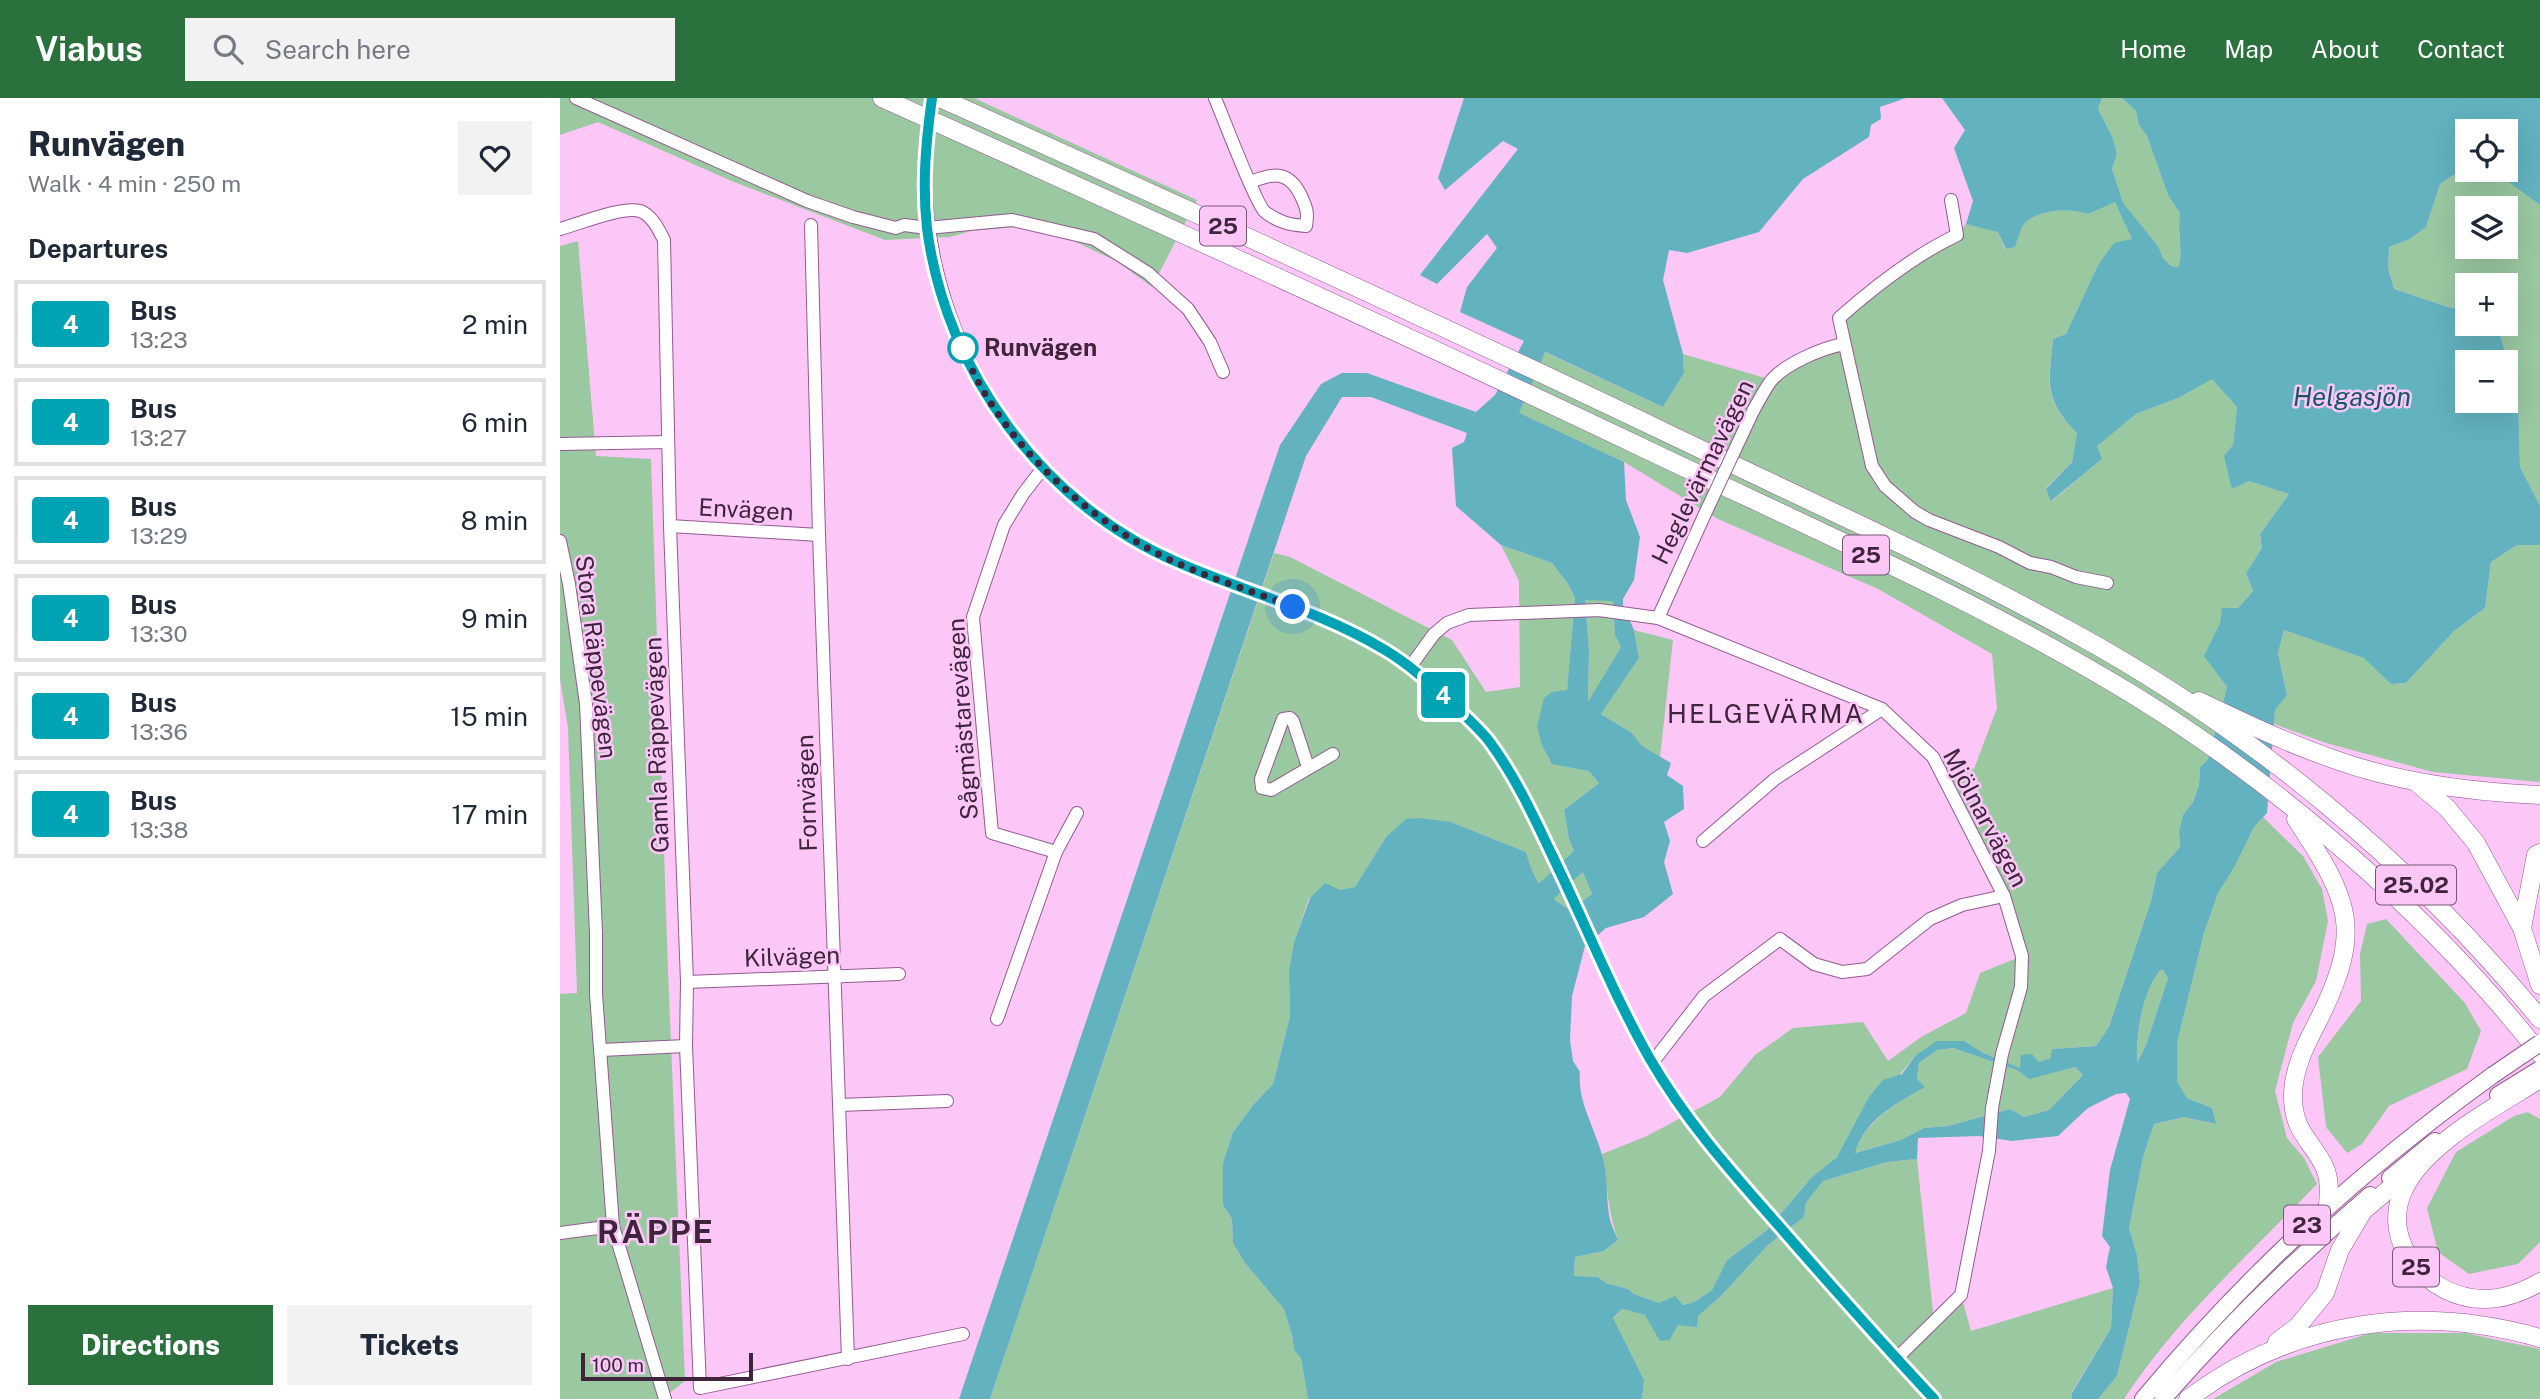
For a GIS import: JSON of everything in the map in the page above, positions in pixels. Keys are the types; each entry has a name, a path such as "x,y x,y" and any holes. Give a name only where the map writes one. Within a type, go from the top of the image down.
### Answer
{"highway":[{"name":"25","path":"882,98 1497,379 1976,608 2063,653 2186,729 2281,798 2356,862 2426,928 2533,1039 2540,1068"},
{"name":"25","path":"940,98 1546,375 1985,587 2075,634 2134,669"},
{"name":"25.02","path":"2134,669 2201,706 2370,843 2444,912 2500,970 2540,1019"},
{"path":"2201,706 2334,760 2416,781 2511,794 2540,795"},
{"path":"2416,781 2447,808 2476,843 2522,928 2540,985"},
{"path":"2281,798 2328,870 2341,898 2346,924 2344,958 2339,976 2302,1054 2293,1096 2301,1132 2328,1177 2328,1205"},
{"path":"2522,928 2536,855 2540,853"},
{"path":"2533,1039 2540,1054"},
{"path":"2260,1354 2298,1326 2325,1293 2340,1250 2363,1211 2434,1147 2505,1095 2540,1080"},
{"name":"25","path":"2434,1147 2403,1191 2397,1219 2403,1248 2422,1274 2449,1291 2482,1299 2516,1294 2540,1282"},
{"path":"2188,1399 2207,1384 2260,1354 2286,1343 2341,1328 2401,1321 2430,1321 2493,1326 2540,1338"}],"main road":[{"name":"23","path":"2143,1399 2230,1301 2328,1205 2405,1140 2493,1075 2533,1039"},
{"path":"2505,1095 2540,1068"},
{"name":"23","path":"2162,1399 2204,1351 2332,1228 2406,1164 2434,1147"}],"street":[{"path":"576,98 807,201 853,217 896,228 904,225 927,228 1012,220 1094,239 1149,273 1188,309 1210,342 1223,372"},
{"path":"1215,98 1263,211 1288,225 1306,226 1308,214 1296,185 1282,175 1251,182"},
{"path":"926,140 927,228 938,281 970,363 997,411 1043,468 1084,505 1125,534 1162,555 1353,633 1384,649 1410,667 1489,741 1531,810 1629,1020 1652,1063 1705,1141 1934,1399"},
{"path":"1951,200 1957,236 1942,243 1864,295 1839,318 1872,466 1885,486 1915,512 1929,520 1999,547 2031,563 2051,567 2076,578 2107,583"},
{"name":"Gamla Räppevägen","path":"560,229 624,212 639,211 648,216 664,240 670,526 701,1388 848,1359"},
{"name":"Fornvägen","path":"811,225 819,535 848,1359"},
{"name":"Heglevärmavägen","path":"1658,618 1753,411 1772,380 1807,356 1824,348 1844,344"},
{"path":"560,444 668,442"},
{"name":"Sågmästarevägen","path":"1043,468 1004,525 973,617 992,833 1056,852"},
{"name":"Envägen","path":"670,526 819,535"},
{"name":"Stora Räppevägen","path":"560,541 569,584 586,704 597,933 596,994 613,1226 665,1399"},
{"name":"Mjölnarvägen","path":"1410,667 1434,634 1456,618 1484,613 1559,613 1591,610 1658,618 1882,709 1933,757 2004,896 2022,956 2021,987 2002,1054 1992,1108 1989,1151 1961,1296 1896,1359"},
{"path":"1703,841 1775,779 1882,709"},
{"path":"1308,767 1293,721 1290,718 1283,719 1261,779 1262,788 1271,790 1332,754"},
{"path":"997,1019 1056,852 1077,813"},
{"path":"1652,1063 1704,996 1780,939 1814,964 1842,972 1867,968 1930,919 1962,905 2004,896"},
{"name":"Kilvägen","path":"687,982 899,974"},
{"path":"601,1050 687,1046"},
{"path":"839,1105 947,1101"},
{"path":"560,1233 613,1226"},
{"path":"848,1359 963,1334"}],"shaded area":[{"path":"560,98 974,98 1197,200 1152,287 1116,261 1065,237 1017,227 971,231 950,237 885,240 734,182 598,122 560,135"},
{"path":"2102,98 2122,98 2136,111 2139,125 2147,136 2168,195 2180,213 2180,267 2171,266 2163,258 2158,246 2123,204 2112,169 2117,154 2112,136 2098,109"},
{"path":"2455,174 2455,182 2509,182 2540,205 2540,506 2520,467 2518,350 2504,350 2500,336 2518,336 2518,273 2455,273 2455,308 2394,289 2388,268 2389,247 2410,239 2426,227 2440,184"},
{"path":"2115,201 2132,239 2098,265 2066,334 2053,339 2050,390 2058,410 2077,433 2072,462 2046,488 2052,501 2102,459 2096,446 2136,414 2178,398 2212,378 2237,407 2233,445 2233,488 2249,481 2289,494 2260,534 2262,548 2246,573 2253,591 2238,608 2222,609 2220,623 2205,656 2227,687 2208,759 2200,767 2199,785 2193,802 2183,815 2179,831 2180,847 2157,873 2151,901 2109,1027 2096,1046 2052,1049 2050,1060 2021,1069 1964,1042 1915,1056 1851,1134 1837,1157 1812,1177 1766,1231 1727,1260 1712,1290 1694,1302 1682,1305 1659,1303 1628,1289 1606,1283 1598,1277 1574,1276 1575,1257 1604,1251 1618,1240 1602,1154 1647,1136 1720,1097 1755,1055 1793,1028 1863,1022 1888,1061 1921,1037 1966,1013 1980,973 2022,956 2004,896 1933,757 1974,769 1997,708 1992,654 1878,589 1718,519 1624,462 1518,413 1544,352 1663,407 1684,373 1683,354 1772,380 1843,344 1839,318 1957,235 1966,224 1998,231 2005,249 2015,247 2023,226 2033,217 2057,211 2088,214"},
{"path":"578,241 596,456 651,459 685,1381 662,1399 560,1399 560,994 577,993 568,728 560,679 560,246"},
{"path":"1501,545 1552,563 1575,598 1567,691 1553,692 1576,768 1589,771 1599,783 1564,810 1569,839 1592,894 1570,910 1552,898 1541,886 1526,852 1451,822 1386,837 1355,887 1309,898 1294,942 1289,970 1290,1016 1273,1084 1233,1132 1223,1163 1223,1205 1232,1219 1233,1243 1245,1263 1284,1309 1294,1350 1301,1358 1308,1399 990,1399 1274,553 1290,557 1452,640 1486,692 1520,687 1519,581"},
{"path":"2517,545 2540,545 2540,782 2433,772 2326,743 2274,724 2275,710 2287,694 2278,653 2284,630 2365,658 2391,684 2406,683 2454,631 2485,608 2491,562"},
{"path":"1585,600 1613,600 1615,635 1621,647 1588,703 1589,650"},
{"path":"1634,630 1673,640 1660,757 1642,746 1632,733 1601,714 1639,658"},
{"path":"2263,817 2303,856 2322,889 2328,921 2316,981 2293,1023 2275,1091 2287,1138 2304,1158 2317,1184 2191,1314 2167,1341 2124,1399 2098,1399 2117,1376 2140,1283 2137,1255 2129,1228 2143,1157 2154,1124 2184,1117 2215,1124 2212,1108 2187,1098 2177,1081 2177,1043 2204,933 2218,892 2235,866 2254,827"},
{"path":"2386,919 2465,1003 2481,1031 2467,1069 2389,1106 2362,1144 2347,1153 2326,1127 2318,1057 2361,1001 2360,954 2367,924"},
{"path":"2162,969 2168,978 2146,1045 2136,1065 2139,1027 2145,1000 2155,977"},
{"path":"1953,1048 2017,1070 2029,1078 2075,1067 2083,1075 2049,1110 2024,1117 2010,1109 1948,1126 1924,1128 1901,1140 1854,1153 1859,1141 1874,1122 1924,1087 1917,1079 1919,1063 1937,1050"},
{"path":"2528,1112 2540,1119 2540,1242 2518,1264 2469,1274 2438,1252 2427,1208 2456,1152 2514,1116"},
{"path":"1917,1159 1934,1322 1961,1295 1971,1331 2113,1288 2111,1328 2072,1392 2072,1399 1642,1399 1644,1380 1613,1319 1622,1309 1645,1315 1670,1340 1678,1325 1698,1316 1720,1297 1768,1245 1804,1217 1806,1203 1823,1181 1887,1162"},
{"path":"2371,1333 2465,1333 2540,1349 2540,1399 2213,1399 2276,1362"}],"water":[{"name":"Helgasjön","path":"1464,98 1906,98 1880,107 1881,119 1871,125 1869,137 1803,179 1759,232 1687,253 1669,250 1663,280 1683,354 1684,373 1663,407 1545,352 1519,413 1624,462 1626,500 1640,537 1634,580 1623,599 1623,605 1634,630 1639,658 1601,714 1632,733 1642,746 1671,763 1667,775 1683,786 1684,809 1664,822 1670,841 1664,862 1673,894 1644,917 1606,928 1585,946 1572,996 1570,1040 1573,1061 1580,1072 1581,1093 1602,1155 1610,1218 1618,1240 1604,1251 1575,1257 1574,1276 1598,1277 1606,1283 1628,1289 1659,1303 1675,1296 1683,1305 1694,1302 1712,1290 1727,1260 1766,1231 1812,1177 1837,1157 1869,1097 1883,1080 1902,1074 1915,1056 1937,1041 1964,1041 1983,1053 2020,1068 2021,1055 2032,1054 2038,1062 2050,1059 2052,1049 2096,1046 2109,1027 2151,901 2157,873 2180,847 2179,831 2183,815 2193,802 2199,785 2200,767 2208,759 2227,687 2204,656 2220,623 2222,608 2238,608 2253,591 2246,573 2262,548 2260,534 2289,494 2249,481 2232,489 2224,456 2233,445 2237,407 2212,379 2178,398 2136,414 2097,446 2102,459 2051,501 2046,489 2072,462 2077,433 2053,400 2050,367 2053,339 2066,334 2098,265 2114,243 2132,239 2115,202 2088,214 2057,211 2033,217 2023,226 2015,247 2006,249 1998,232 1966,224 1973,201 1954,148 1965,130 1942,98 2102,98 2098,109 2112,136 2117,154 2112,169 2123,203 2158,246 2163,258 2171,266 2179,267 2180,213 2168,195 2147,136 2139,125 2136,111 2122,98 2540,98 2540,205 2509,182 2518,182 2518,119 2455,119 2455,174 2440,184 2426,227 2410,239 2389,247 2388,268 2394,289 2455,308 2455,336 2500,336 2504,350 2455,350 2455,413 2518,413 2518,397 2520,467 2540,506 2540,545 2517,545 2491,562 2485,608 2454,631 2406,683 2391,684 2364,658 2284,630 2278,653 2287,695 2275,710 2267,813 2254,827 2218,893 2204,933 2177,1043 2177,1081 2187,1098 2212,1108 2216,1124 2184,1117 2154,1124 2143,1157 2129,1228 2137,1255 2140,1283 2117,1376 2098,1399 2072,1399 2072,1393 2111,1328 2113,1288 2106,1267 2110,1247 2102,1236 2110,1170 2130,1099 2126,1093 2116,1094 2088,1108 2058,1136 2012,1141 1979,1136 1918,1138 1917,1159 1887,1162 1823,1181 1806,1203 1804,1217 1768,1245 1720,1297 1698,1316 1697,1327 1678,1325 1670,1340 1660,1341 1645,1315 1622,1309 1613,1318 1644,1380 1642,1399 1308,1399 1301,1358 1294,1350 1284,1309 1245,1263 1233,1243 1232,1219 1223,1205 1223,1163 1233,1132 1273,1084 1290,1016 1289,970 1294,942 1310,898 1325,883 1340,890 1355,887 1386,837 1406,819 1418,818 1451,822 1526,852 1541,886 1552,898 1570,910 1592,894 1569,839 1564,810 1599,783 1589,771 1552,764 1542,745 1537,727 1544,698 1552,692 1567,690 1575,598 1568,584 1552,563 1501,545 1456,506 1452,448 1464,442 1467,433 1371,397 1342,397 1306,456 990,1399 959,1399 1280,445 1321,384 1342,373 1367,373 1476,412 1495,395 1524,341 1460,312 1467,287 1497,248 1487,234 1437,284 1420,275 1518,149 1503,141 1445,190 1438,178","holes":["1585,600 1613,601 1615,635 1621,647 1588,702 1589,650","2162,969 2168,978 2146,1045 2137,1063 2145,1000 2155,977","1953,1048 2017,1070 2029,1079 2075,1067 2083,1075 2049,1110 2024,1117 2010,1109 1948,1126 1924,1128 1901,1140 1855,1153 1859,1141 1874,1122 1893,1106 1925,1087 1917,1079 1919,1063 1937,1050"]}],"waterway":[{"path":"1525,911 1598,843"}],"tunnel":[{"path":"926,140 932,98"}],"bus line":[{"name":"4","path":"932,98 926,140 925,191 927,228 938,281 970,363 1011,430 1055,480 1103,520 1174,561 1310,614 1384,649 1410,667 1489,741 1531,810 1629,1020 1677,1102 1727,1168 1934,1399"}],"place":[{"name":"Runvägen","path":"963,348"}],"district":[{"name":"HELGEVÄRMA","path":"1766,714"},
{"name":"RÄPPE","path":"656,1232"}],"route":[{"path":"963,348 997,411 1011,430 1055,480 1103,520 1174,561 1293,607"}]}
